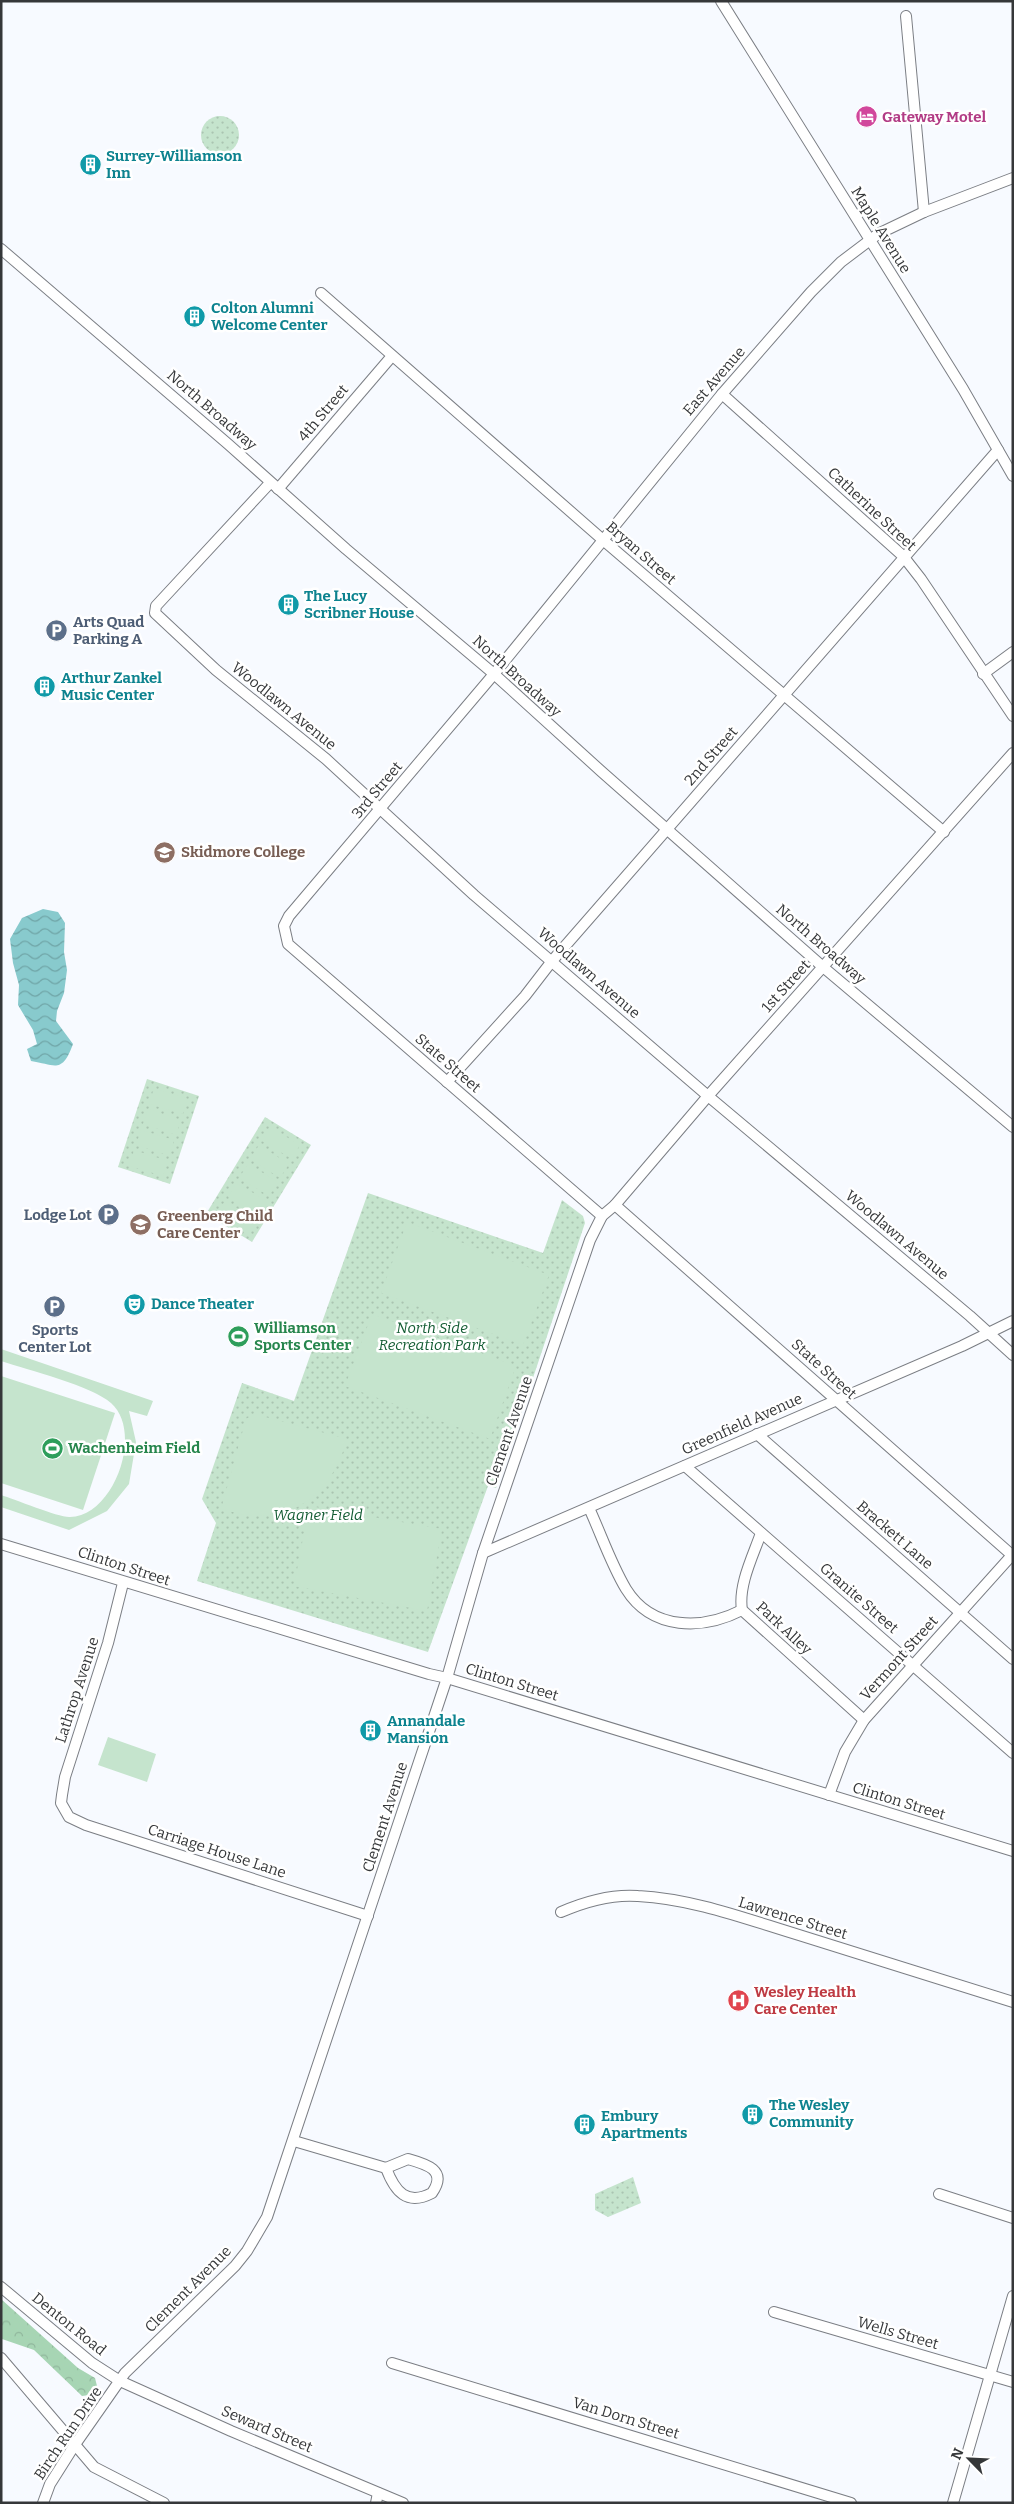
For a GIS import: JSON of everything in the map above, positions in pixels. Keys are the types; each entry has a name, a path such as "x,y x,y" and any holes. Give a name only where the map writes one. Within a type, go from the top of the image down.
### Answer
{"street":[{"name":"Maple Avenue","path":"721,1 870,239 1013,476"},
{"path":"906,16 924,212"},
{"name":"East Avenue","path":"494,674 722,394 841,262 870,239 924,212 1013,178"},
{"name":"North Broadway","path":"1,248 274,486 494,674 602,772 823,966 1013,1127"},
{"name":"Bryan Street","path":"321,293 603,540 784,695 808,713 944,832"},
{"name":"4th Street","path":"156,606 274,486 392,356"},
{"name":"Catherine Street","path":"722,394 903,556 921,579 1013,716"},
{"name":"2nd Street","path":"447,1082 525,996 552,961 903,556 998,450"},
{"name":"Woodlawn Avenue","path":"156,606 155,613 216,670 326,759 474,895 1013,1355"},
{"path":"983,674 1013,652"},
{"name":"3rd Street","path":"284,926 289,916 494,674"},
{"name":"1st Street","path":"602,1216 615,1205 708,1096 1013,753"},
{"name":"State Street","path":"284,926 288,944 602,1216"},
{"name":"State Street","path":"615,1205 1012,1555"},
{"name":"Clement Avenue","path":"120,2381 125,2373 235,2266 247,2251 267,2217 294,2141 447,1678 483,1553 590,1240 602,1216"},
{"name":"Greenfield Avenue","path":"483,1553 1013,1321"},
{"name":"Brackett Lane","path":"757,1434 1013,1659"},
{"name":"Granite Street","path":"685,1466 1013,1753"},
{"path":"589,1508 626,1589 641,1608 663,1619 685,1625 707,1624 727,1618 742,1610"},
{"name":"Park Alley","path":"761,1533 746,1575 741,1602 742,1610 864,1720"},
{"name":"Clinton Street","path":"1,1544 123,1583 428,1674 447,1678 1013,1851"},
{"name":"Vermont Street","path":"829,1795 845,1752 864,1720 1012,1555"},
{"name":"Lathrop Avenue","path":"64,1806 62,1795 65,1777 108,1643 123,1583"},
{"name":"Carriage House Lane","path":"64,1806 70,1817 86,1825 368,1916"},
{"name":"Lawrence Street","path":"561,1912 590,1902 616,1897 636,1896 683,1901 746,1918 1013,2002"},
{"path":"294,2141 386,2168 408,2160 425,2163 437,2174 438,2182 432,2193 415,2199 408,2198 396,2187 386,2168"},
{"path":"939,2194 1013,2218"},
{"name":"Denton Road","path":"1,2287 92,2363 120,2381"},
{"path":"953,2503 1013,2296"},
{"name":"Wells Street","path":"774,2312 1013,2382"},
{"path":"1,2358 74,2446 94,2466 164,2503"},
{"name":"Van Dorn Street","path":"392,2363 851,2503"},
{"name":"Birch Run Drive","path":"43,2503 50,2484 74,2446 120,2381"},
{"name":"Seward Street","path":"120,2381 377,2498 403,2503"}],"green space":[{"path":"220,116 234,121 239,135 234,149 220,154 206,149 201,135 206,121"},
{"path":"147,1079 199,1096 170,1184 118,1167"},
{"path":"154,1088 188,1099 183,1114 149,1104"},
{"path":"148,1109 181,1120 176,1135 143,1124"},
{"path":"265,1117 311,1145 252,1242 206,1214"},
{"path":"270,1127 300,1145 292,1159 262,1141"},
{"path":"141,1130 174,1140 170,1156 136,1145"},
{"path":"259,1145 289,1164 280,1178 250,1159"},
{"path":"134,1150 168,1161 163,1176 129,1166"},
{"path":"248,1164 278,1182 269,1196 239,1178"},
{"path":"236,1183 267,1201 258,1215 228,1197"},
{"path":"368,1193 543,1253 562,1200 583,1216 585,1223 496,1488 488,1486 428,1652 197,1581 216,1523 202,1499 242,1383 294,1401"},
{"path":"225,1201 255,1219 247,1233 217,1215"},
{"path":"407,1222 549,1275 523,1345 381,1293"},
{"name":"North Side Recreation Park","path":"372,1314 516,1366 490,1439 345,1386"},
{"path":"1,1349 153,1401 147,1416 129,1411 136,1442 129,1484 107,1511 69,1530 1,1507 1,1495 65,1517 86,1513 100,1503 111,1488 124,1452 125,1433 121,1416 111,1403 75,1385 1,1361"},
{"name":"Wachenheim Field","path":"1,1376 115,1413 83,1510 1,1483"},
{"path":"254,1414 347,1439 341,1456 324,1486 299,1506 284,1512 267,1515 248,1515 221,1509 246,1419"},
{"name":"Wagner Field","path":"309,1506 442,1529 427,1611 294,1586"},
{"path":"108,1737 156,1754 147,1782 98,1765"},
{"path":"633,2177 641,2203 608,2217 595,2210 595,2194"},
{"path":"1,2299 78,2368 95,2378 97,2386 89,2395 82,2396 34,2350 2,2339"}],"water":[{"path":"43,909 58,912 65,923 64,952 67,970 64,993 57,1011 56,1021 73,1044 65,1060 57,1065 31,1061 27,1049 37,1044 33,1030 18,1005 19,985 13,963 10,939 22,918"}],"place":[{"name":"Gateway Motel","path":"866,117"},
{"name":"Surrey-Williamson Inn","path":"90,165"},
{"name":"Colton Alumni Welcome Center","path":"195,317"},
{"name":"The Lucy Scribner House","path":"288,605"},
{"name":"Arts Quad Parking A","path":"57,631"},
{"name":"Arthur Zankel Music Center","path":"45,687"},
{"name":"Skidmore College","path":"165,852"},
{"name":"Lodge Lot","path":"108,1215"},
{"name":"Greenberg Child Care Center","path":"141,1225"},
{"name":"Dance Theater","path":"135,1304"},
{"name":"Sports Center Lot","path":"55,1307"},
{"name":"Williamson Sports Center","path":"238,1337"},
{"name":"Wachenheim Field","path":"52,1448"},
{"name":"Annandale Mansion","path":"371,1730"},
{"name":"Wesley Health Care Center","path":"738,2001"},
{"name":"The Wesley Community","path":"753,2114"},
{"name":"Embury Apartments","path":"585,2125"}]}
